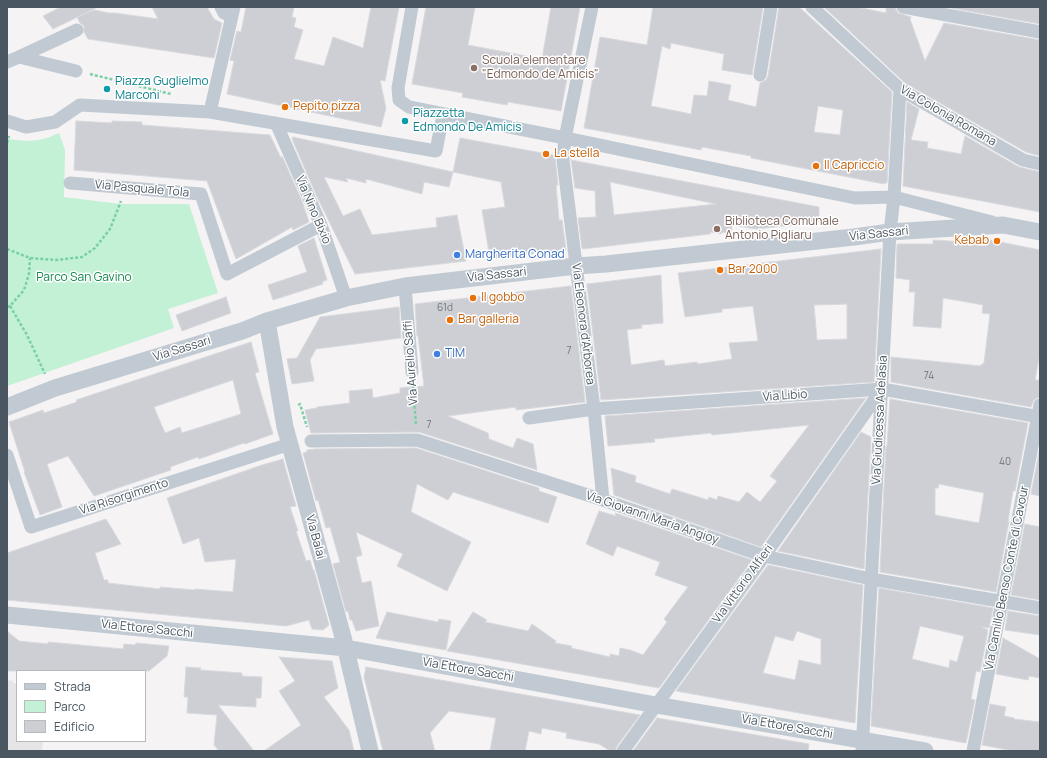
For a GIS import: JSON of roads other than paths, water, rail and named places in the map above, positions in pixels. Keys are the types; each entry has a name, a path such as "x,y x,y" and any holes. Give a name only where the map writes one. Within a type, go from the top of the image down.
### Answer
{"street":[{"path":"210,112 233,12 224,13 221,7"},
{"path":"412,7 398,88 400,100 409,107 855,198 894,197 1003,225"},
{"name":"Via Eleonora d'Arborea","path":"592,7 565,138 563,160 594,409 603,500"},
{"path":"760,75 771,7"},
{"name":"Via Colonia Romana","path":"812,7 900,89 1023,160 1040,164"},
{"path":"903,7 1040,32"},
{"path":"7,62 77,30"},
{"path":"19,57 76,71"},
{"name":"Via Giudicessa Adelasia","path":"862,746 890,232 894,197 900,89"},
{"path":"7,121 26,127 55,122 80,105 210,112 436,151 443,115"},
{"name":"Via Nino Bixio","path":"276,123 321,225 346,298"},
{"name":"Via Pasquale Tola","path":"70,183 201,194 228,274 321,225"},
{"path":"934,230 936,208"},
{"name":"Via Sassari","path":"7,407 55,388 242,331 268,321 346,298 406,286 890,232 1003,225 1040,232"},
{"name":"Via Aurelio Saffi","path":"406,286 412,372"},
{"name":"Via Balai","path":"268,321 285,426 346,648 370,751"},
{"name":"Via Libio","path":"529,418 594,409 882,389 1039,413"},
{"name":"Via Vittorio Alfieri","path":"623,751 764,556 882,389"},
{"name":"Via Camillo Benso Conte di Cavour","path":"973,751 1039,413"},
{"path":"862,417 880,422"},
{"name":"Via Giovanni Maria Angioy","path":"311,441 417,440 603,500 764,556 871,579 1040,608"},
{"name":"Via Risorgimento","path":"7,455 31,527 290,444"},
{"name":"Via Ettore Sacchi","path":"7,615 346,648 656,705 862,746 925,751"}],"place":[{"name":"Scuola elementare \"Edmondo de Amicis\"","path":"474,68"},
{"name":"Piazza Guglielmo Marconi","path":"107,89"},
{"name":"Pepito pizza","path":"285,107"},
{"name":"Piazzetta Edmondo De Amicis","path":"405,121"},
{"name":"La stella","path":"546,154"},
{"name":"Il Capriccio","path":"816,166"},
{"name":"Biblioteca Comunale Antonio Pigliaru","path":"717,229"},
{"name":"Kebab","path":"997,241"},
{"name":"Margherita Conad","path":"457,255"},
{"name":"Bar 2000","path":"720,270"},
{"name":"Il gobbo","path":"473,298"},
{"name":"Bar galleria","path":"450,320"},
{"name":"TIM","path":"437,354"}],"park label":[{"name":"Parco San Gavino","path":"84,278"}]}
